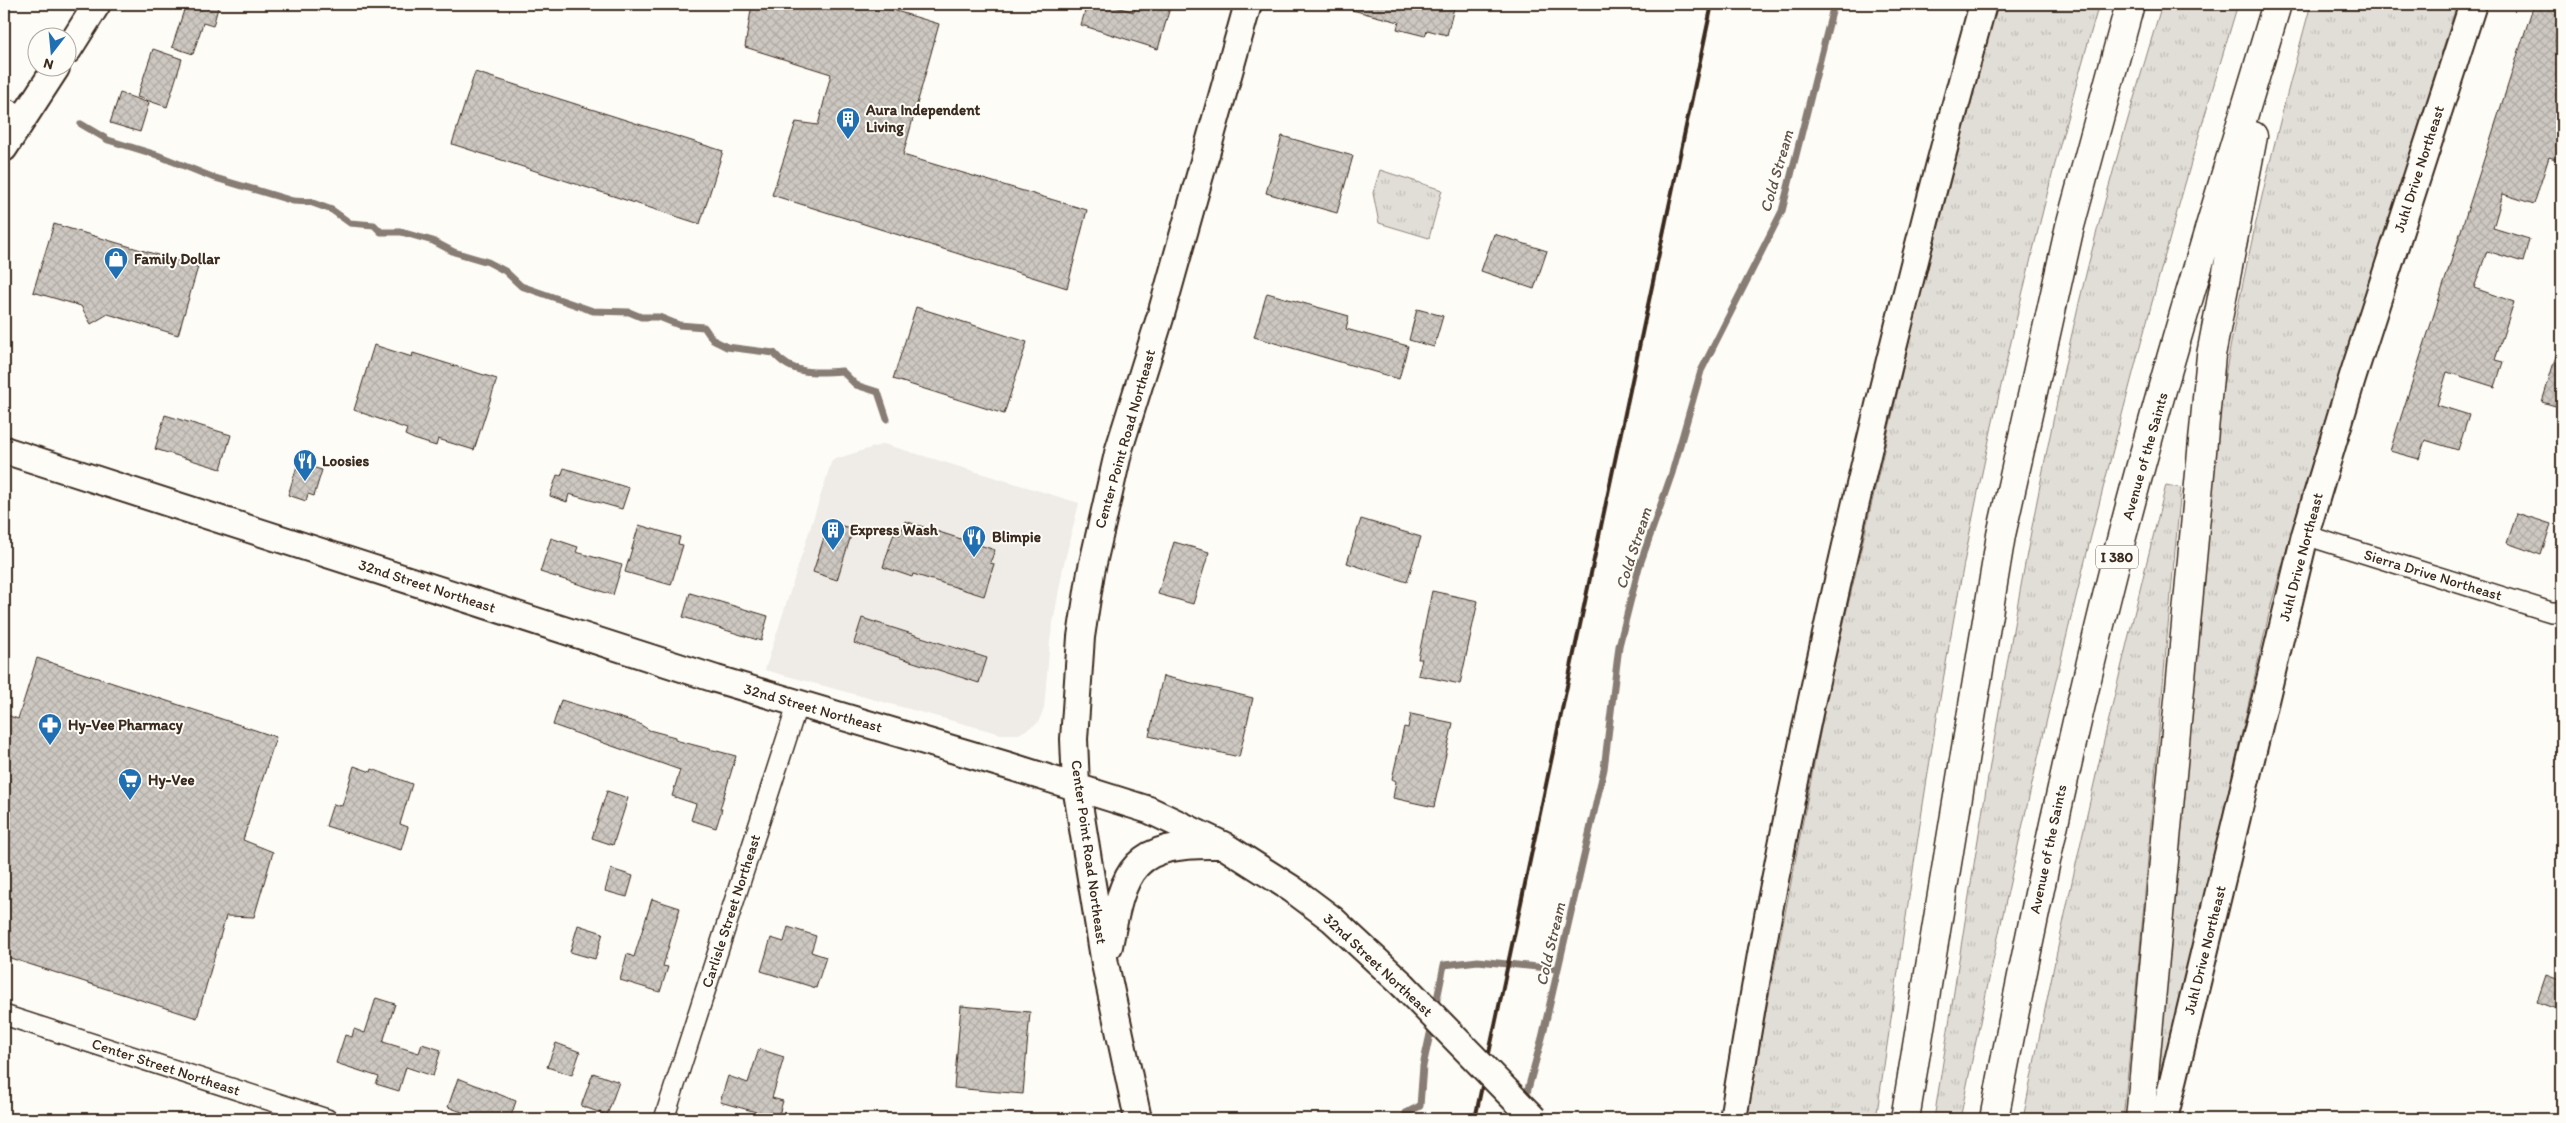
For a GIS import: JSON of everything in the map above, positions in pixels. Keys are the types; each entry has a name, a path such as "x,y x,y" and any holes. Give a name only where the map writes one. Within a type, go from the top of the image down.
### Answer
{"highway":[{"path":"1905,1119 2001,535 2068,236 2108,77 2130,4"},
{"path":"2140,1119 2212,355 2278,4"},
{"name":"Avenue of the Saints","path":"1994,1119 2050,834 2120,547 2205,243 2278,4"}],"main road":[{"path":"78,35 98,4"},
{"name":"Center Point Road Northeast","path":"1138,1119 1105,964 1076,786 1074,739 1080,637 1104,507 1248,4"},
{"path":"1733,1119 1776,871 1847,542 1907,295 1983,4"},
{"name":"Juhl Drive Northeast","path":"2164,1119 2305,535 2352,380 2473,4"},
{"path":"4,148 14,112 46,78"},
{"name":"32nd Street Northeast","path":"4,450 798,703 1076,786 1149,810 1223,845 1275,878 1332,919 1403,985 1534,1119"},
{"path":"1105,964 1122,888 1136,865 1148,855 1162,849 1199,845 1223,845"}],"street":[{"name":"Sierra Drive Northeast","path":"2305,535 2551,612 2562,612"},
{"name":"Carlisle Street Northeast","path":"664,1119 798,703"},
{"name":"Center Street Northeast","path":"4,1015 327,1119"}],"shaded area":[{"path":"884,444 1079,503 1063,568 1050,640 1044,708 1038,723 1019,734 1001,734 765,670 832,460"}],"green space":[{"path":"1997,4 2099,4 2035,244 1979,487 1936,723 1876,1119 1745,1119 1829,687 1914,321"},
{"path":"2162,4 2238,4 2158,280 2086,559 2020,838 1960,1119 1934,1119 1982,814 2035,509 2078,307 2097,231"},
{"path":"2311,4 2457,4 2302,495 2272,601 2204,898 2165,1094 2155,1093 2215,435 2234,326 2257,218"},
{"path":"1380,170 1442,190 1429,238 1379,223 1373,193"},
{"path":"2166,485 2181,488 2123,1119 2023,1119 2090,801"}],"building":[{"path":"186,4 219,4 213,26 203,23 193,54 172,47"},
{"name":"Aura Independent Living","path":"752,4 873,4 939,24 903,155 1087,210 1067,288 772,195 796,122 818,125 831,74 745,47"},
{"path":"1087,4 1106,4 1134,12 1136,4 1171,4 1158,49 1081,25"},
{"path":"1353,4 1455,4 1447,35 1427,30 1425,36 1397,29 1399,22 1352,10"},
{"path":"2534,4 2562,4 2562,17 2555,42 2562,43 2562,161 2549,157 2534,204 2503,194 2493,228 2529,239 2523,262 2487,251 2474,288 2514,302 2495,360 2503,362 2495,387 2447,372 2437,405 2469,415 2458,450 2425,440 2419,459 2390,451"},
{"path":"153,49 182,59 167,107 137,97"},
{"path":"475,72 723,151 700,224 452,144"},
{"path":"120,93 149,103 140,132 110,123"},
{"path":"1282,136 1353,156 1337,213 1266,193"},
{"name":"Family Dollar","path":"54,224 198,267 178,335 108,314 91,324 81,306 33,292"},
{"path":"1494,234 1547,251 1534,289 1481,271"},
{"path":"1267,293 1349,316 1346,329 1408,346 1399,379 1254,337"},
{"path":"916,307 1027,342 1004,414 893,379"},
{"path":"1417,309 1443,316 1434,347 1409,340"},
{"path":"374,345 412,357 413,353 497,379 474,450 438,439 436,446 414,439 405,435 407,429 354,410"},
{"path":"2558,349 2562,350 2562,408 2542,402"},
{"path":"165,415 231,435 221,469 155,449"},
{"name":"Loosies","path":"298,463 322,470 314,496 308,494 306,501 288,495"},
{"path":"564,468 629,488 622,509 569,494 567,502 550,496 557,475 561,476"},
{"path":"2517,513 2551,524 2541,555 2507,543"},
{"path":"1361,519 1421,537 1407,582 1347,563"},
{"path":"905,521 995,550 990,563 994,564 984,596 913,574 912,577 883,567 894,533 900,535"},
{"name":"Express Wash","path":"829,522 853,529 837,580 813,572"},
{"path":"639,525 680,537 678,544 683,545 671,585 625,572"},
{"path":"551,538 578,547 576,552 622,565 613,595 540,572"},
{"path":"1174,542 1209,552 1193,604 1158,594"},
{"path":"1432,591 1478,601 1460,684 1418,675 1422,659 1418,659"},
{"path":"690,593 768,616 761,641 683,617"},
{"path":"862,618 987,658 979,683 854,643"},
{"name":"Hy-Vee","path":"37,658 276,737 243,840 273,852 254,917 226,916 197,1018 4,956 4,714 18,719"},
{"path":"1163,676 1253,698 1239,757 1149,736"},
{"path":"561,700 638,723 649,730 675,737 675,740 736,756 716,828 691,820 696,804 672,796 680,770 553,725"},
{"path":"1411,714 1453,723 1434,807 1393,798 1396,781 1392,779 1404,727 1408,728"},
{"path":"354,766 371,772 372,769 412,784 400,824 408,827 401,850 326,826 333,804 342,806"},
{"path":"607,791 628,798 613,845 592,838"},
{"path":"611,869 633,876 627,897 605,891"},
{"path":"652,899 680,908 663,966 668,967 660,992 620,980 627,954 634,957"},
{"path":"578,925 603,933 595,959 570,952"},
{"path":"788,927 816,936 811,952 826,957 816,988 761,971 771,938 784,942"},
{"path":"2546,975 2562,981 2562,1011 2537,1002"},
{"path":"376,998 395,1004 383,1042 419,1053 422,1044 441,1050 433,1076 406,1067 399,1091 376,1084 379,1077 336,1063 345,1035 352,1037 354,1029 365,1033"},
{"path":"961,1006 1030,1012 1023,1094 954,1088"},
{"path":"556,1043 580,1052 572,1075 547,1067"},
{"path":"759,1049 784,1057 772,1098 783,1101 778,1118 720,1102 728,1076 748,1083"},
{"path":"593,1073 619,1082 607,1115 581,1106"},
{"path":"458,1078 516,1101 510,1119 481,1119 448,1107"}],"waterway":[{"name":"Cold Stream","path":"1525,1100 1542,1038 1604,769 1619,646 1639,567 1672,473 1701,371 1782,211 1834,4"},
{"path":"81,124 108,140 157,155 212,177 293,201 310,202 332,210 350,223 374,225 381,232 401,232 433,241 454,252 488,262 505,271 521,286 593,311 629,312 641,317 659,317 679,325 704,327 713,340 727,347 774,353 788,365 805,371 842,371 856,385 878,392 887,419"},
{"path":"1435,1009 1444,965 1478,961 1557,969"},
{"path":"1403,1119 1406,1113 1420,1106 1423,1066 1432,1025"}],"railway":[{"path":"1475,1119 1712,4"}],"place":[{"name":"Aura Independent Living","path":"848,140"},
{"name":"Family Dollar","path":"116,280"},
{"name":"Loosies","path":"305,482"},
{"name":"Express Wash","path":"833,551"},
{"name":"Blimpie","path":"974,558"},
{"name":"Hy-Vee Pharmacy","path":"50,746"},
{"name":"Hy-Vee","path":"130,801"}]}
